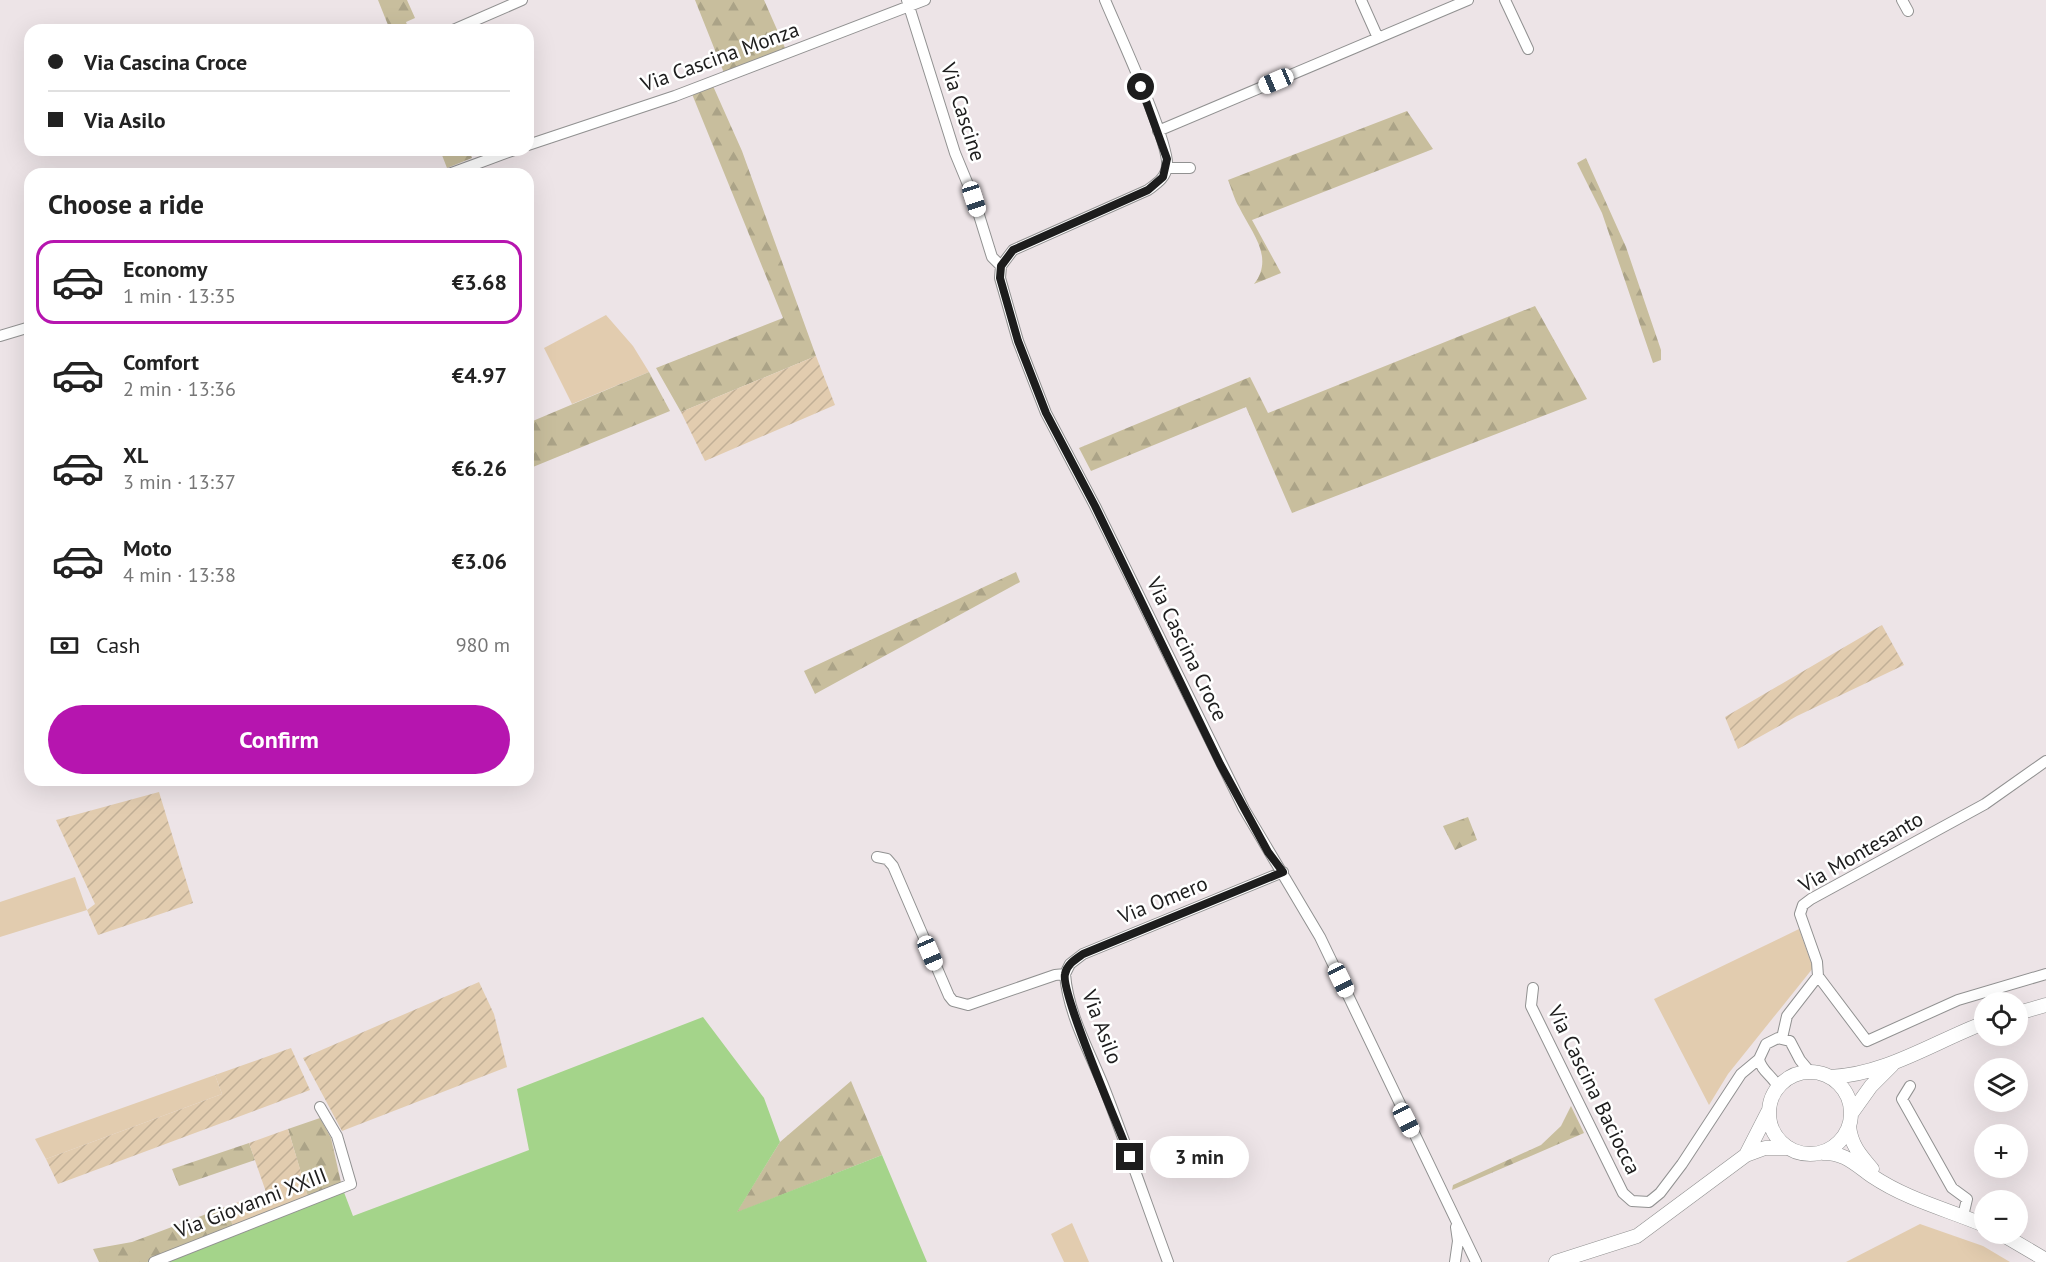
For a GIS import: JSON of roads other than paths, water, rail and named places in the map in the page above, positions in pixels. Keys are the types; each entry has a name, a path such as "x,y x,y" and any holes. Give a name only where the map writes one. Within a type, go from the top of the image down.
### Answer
{"street":[{"path":"467,24 522,0"},
{"name":"Via Cascina Monza","path":"534,143 675,96 907,3 925,0"},
{"path":"1001,266 1013,250 1148,190 1163,177 1167,168 1167,159 1158,131 1106,0"},
{"path":"1361,0 1378,38"},
{"path":"1158,131 1468,0"},
{"path":"1505,0 1528,48"},
{"path":"1902,0 1908,11"},
{"name":"Via Cascine","path":"907,3 955,153 974,199 992,257 1001,266"},
{"path":"465,168 498,156"},
{"path":"1167,168 1190,168"},
{"name":"Via Cascina Croce","path":"1001,266 1000,278 1007,306 1046,413 1101,516 1220,764 1268,852 1283,872 1320,937 1453,1215 1462,1228 1476,1262"},
{"path":"0,336 24,329"},
{"name":"Via Montesanto","path":"2046,760 1985,804 1803,904 1800,914 1817,962 1818,976 1867,1041 1958,1000 2046,974"},
{"path":"877,857 887,859 893,866 953,1001 968,1005 1055,975 1065,974"},
{"name":"Via Omero","path":"1065,974 1070,963 1083,954 1283,872"},
{"name":"Via Asilo","path":"1065,974 1071,1010 1102,1083 1168,1262"},
{"path":"1782,1038 1786,1016 1818,976"},
{"name":"Via Cascina Baciocca","path":"1533,988 1531,1006 1623,1193 1632,1202 1649,1202 1660,1193 1746,1069 1761,1064"},
{"path":"2028,1010 2046,1005"},
{"path":"1746,1155 1778,1087 1790,1077 1810,1072 1830,1077 1846,1077 1893,1063 1974,1027"},
{"path":"1778,1087 1773,1076 1761,1064 1766,1044 1782,1038"},
{"path":"1782,1038 1795,1046 1800,1060 1810,1072"},
{"path":"1821,1153 1838,1143 1871,1086 1893,1063"},
{"path":"1830,1077 1846,1093 1850,1139 1857,1151 1888,1186"},
{"path":"1910,1086 1902,1099 1952,1188 1967,1199 1963,1216"},
{"name":"Via Giovanni XXIII","path":"154,1262 351,1184 337,1136 320,1107"},
{"path":"1769,1110 1773,1132 1789,1148"},
{"path":"1556,1262 1637,1236 1746,1155 1765,1148 1789,1148 1809,1155 1834,1152 1849,1159 1888,1186 1921,1203 1974,1221"},
{"name":"Via Cascina Croce","path":"1453,1215 1458,1241 1455,1262"},
{"path":"2019,1244 2046,1260"}]}
